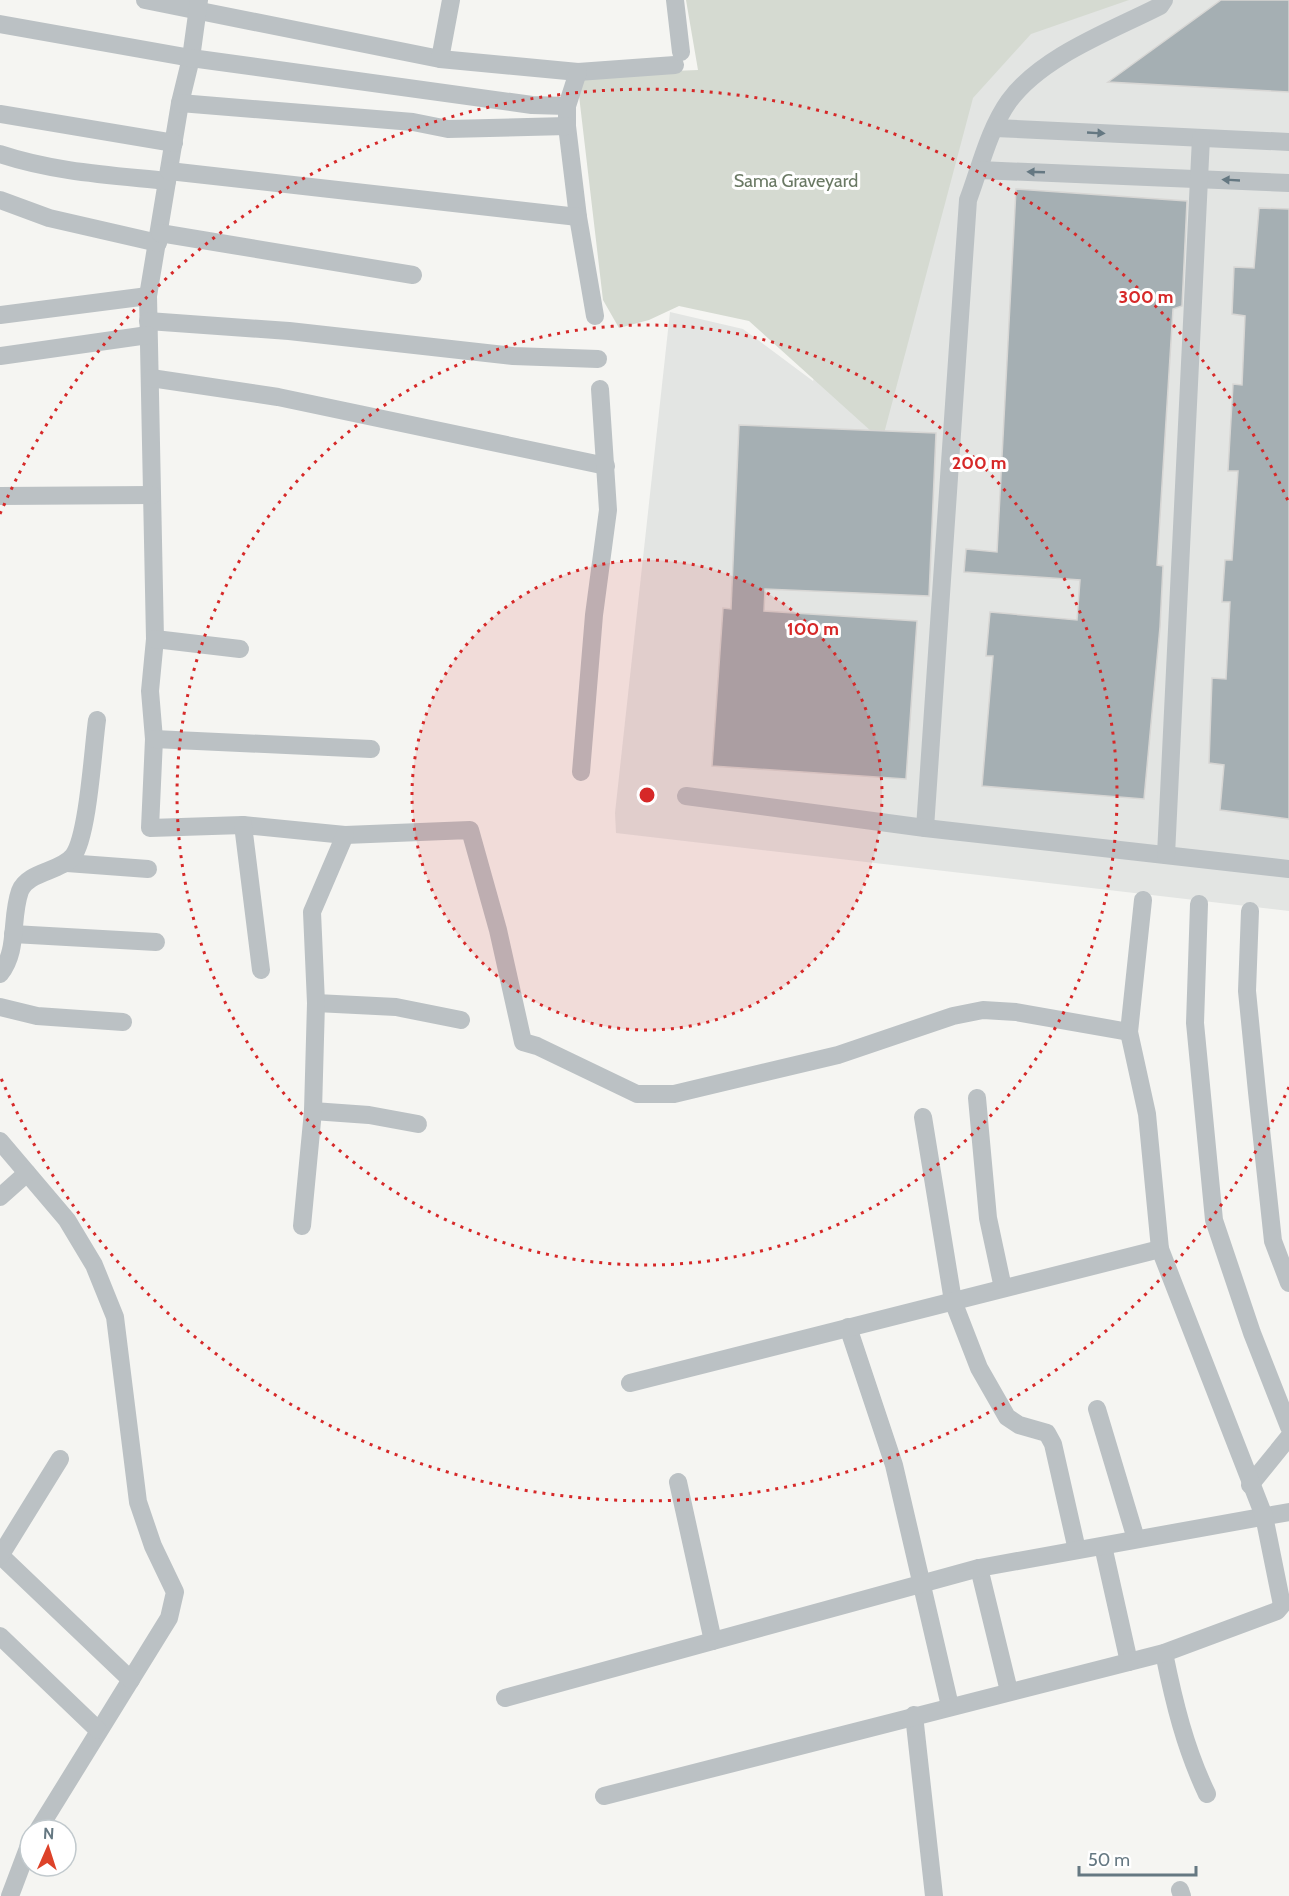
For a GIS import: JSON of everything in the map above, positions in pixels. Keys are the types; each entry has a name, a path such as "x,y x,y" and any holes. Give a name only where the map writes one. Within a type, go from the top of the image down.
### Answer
{"street":[{"path":"145,0 198,5 440,59 578,72 678,58 675,0"},
{"path":"440,59 451,0"},
{"path":"925,828 968,200 995,128 1009,102 1041,68 1160,6 1164,0"},
{"path":"198,5 191,58 180,102 148,296 155,639 150,691 154,739 150,828 243,825 345,835 470,830 498,930 524,1042 537,1046 637,1094 674,1094 838,1055 953,1016 982,1010 1016,1012 1129,1032"},
{"path":"0,24 191,58 346,77 532,105 567,106"},
{"path":"578,72 567,106 567,126 578,217 595,316"},
{"path":"180,102 412,122 448,129 567,126"},
{"path":"0,114 174,143"},
{"path":"995,128 1289,142"},
{"path":"1166,855 1201,138"},
{"path":"0,154 26,163 69,170 168,176 578,217"},
{"path":"979,170 1289,183"},
{"path":"0,200 49,218 159,238 413,275"},
{"path":"0,315 148,296"},
{"path":"0,356 148,328 289,331 513,356 598,359"},
{"path":"151,378 278,397 606,466"},
{"path":"581,772 594,615 608,510 600,389"},
{"path":"0,496 152,495"},
{"path":"155,639 240,649"},
{"path":"67,863 80,844 97,720"},
{"path":"154,739 371,749"},
{"path":"686,796 925,828 1289,869"},
{"path":"243,825 261,969"},
{"path":"302,1226 313,1111 316,1003 312,912 345,835"},
{"path":"0,974 10,962 14,918 21,888 32,878 67,863 148,869"},
{"path":"604,1796 1164,1653 1277,1611 1282,1605 1264,1516 1160,1249 1147,1114 1129,1032 1143,900"},
{"path":"1199,904 1195,1023 1214,1220 1248,1323 1289,1427"},
{"path":"1250,911 1247,992 1257,1092 1273,1241 1289,1283"},
{"path":"13,934 156,942"},
{"path":"316,1003 396,1007 461,1020"},
{"path":"0,1007 37,1016 123,1022"},
{"path":"977,1098 988,1218 1004,1288"},
{"path":"313,1111 369,1115 418,1124"},
{"path":"923,1117 953,1300 979,1368 1007,1416 1019,1425 1047,1433 1053,1444 1077,1551"},
{"path":"0,1141 67,1221 94,1265 115,1317 138,1502 153,1546 175,1592 170,1618 45,1818"},
{"path":"0,1197 27,1173"},
{"path":"630,1383 1160,1249"},
{"path":"848,1327 894,1465 950,1706"},
{"path":"1097,1409 1136,1539"},
{"path":"1250,1485 1289,1437"},
{"path":"60,1459 0,1555 131,1680"},
{"path":"678,1482 713,1641"},
{"path":"505,1698 980,1568 1289,1512"},
{"path":"1103,1546 1129,1662"},
{"path":"980,1568 1009,1691"},
{"path":"0,1636 98,1730"},
{"path":"1164,1653 1176,1715 1196,1771 1207,1794"},
{"path":"914,1715 934,1896"},
{"path":"10,1896 18,1875"}],"shaded area":[{"path":"954,0 1289,0 1289,911 616,833 615,813 670,312 743,329 813,381"}],"green space":[{"name":"Sama Graveyard","path":"686,0 1129,0 1031,34 973,98 882,441 749,321 679,306 649,320 619,328 603,300 579,82 595,74 698,70"}],"building":[{"path":"1221,0 1289,0 1289,92 1108,82"},
{"path":"1016,189 1187,201 1182,306 1173,309 1157,565 1163,566 1160,627 1144,799 982,786 993,656 986,656 990,612 1077,620 1080,580 964,572 966,549 997,552"},
{"path":"1259,208 1289,209 1289,819 1220,810 1224,765 1209,763 1212,678 1226,679 1230,602 1222,602 1225,560 1232,560 1238,471 1228,471 1233,384 1242,385 1245,316 1232,314 1234,267 1254,268"},
{"path":"739,425 936,433 929,596 765,589 764,611 917,621 906,779 712,766 723,608 731,609"}]}
